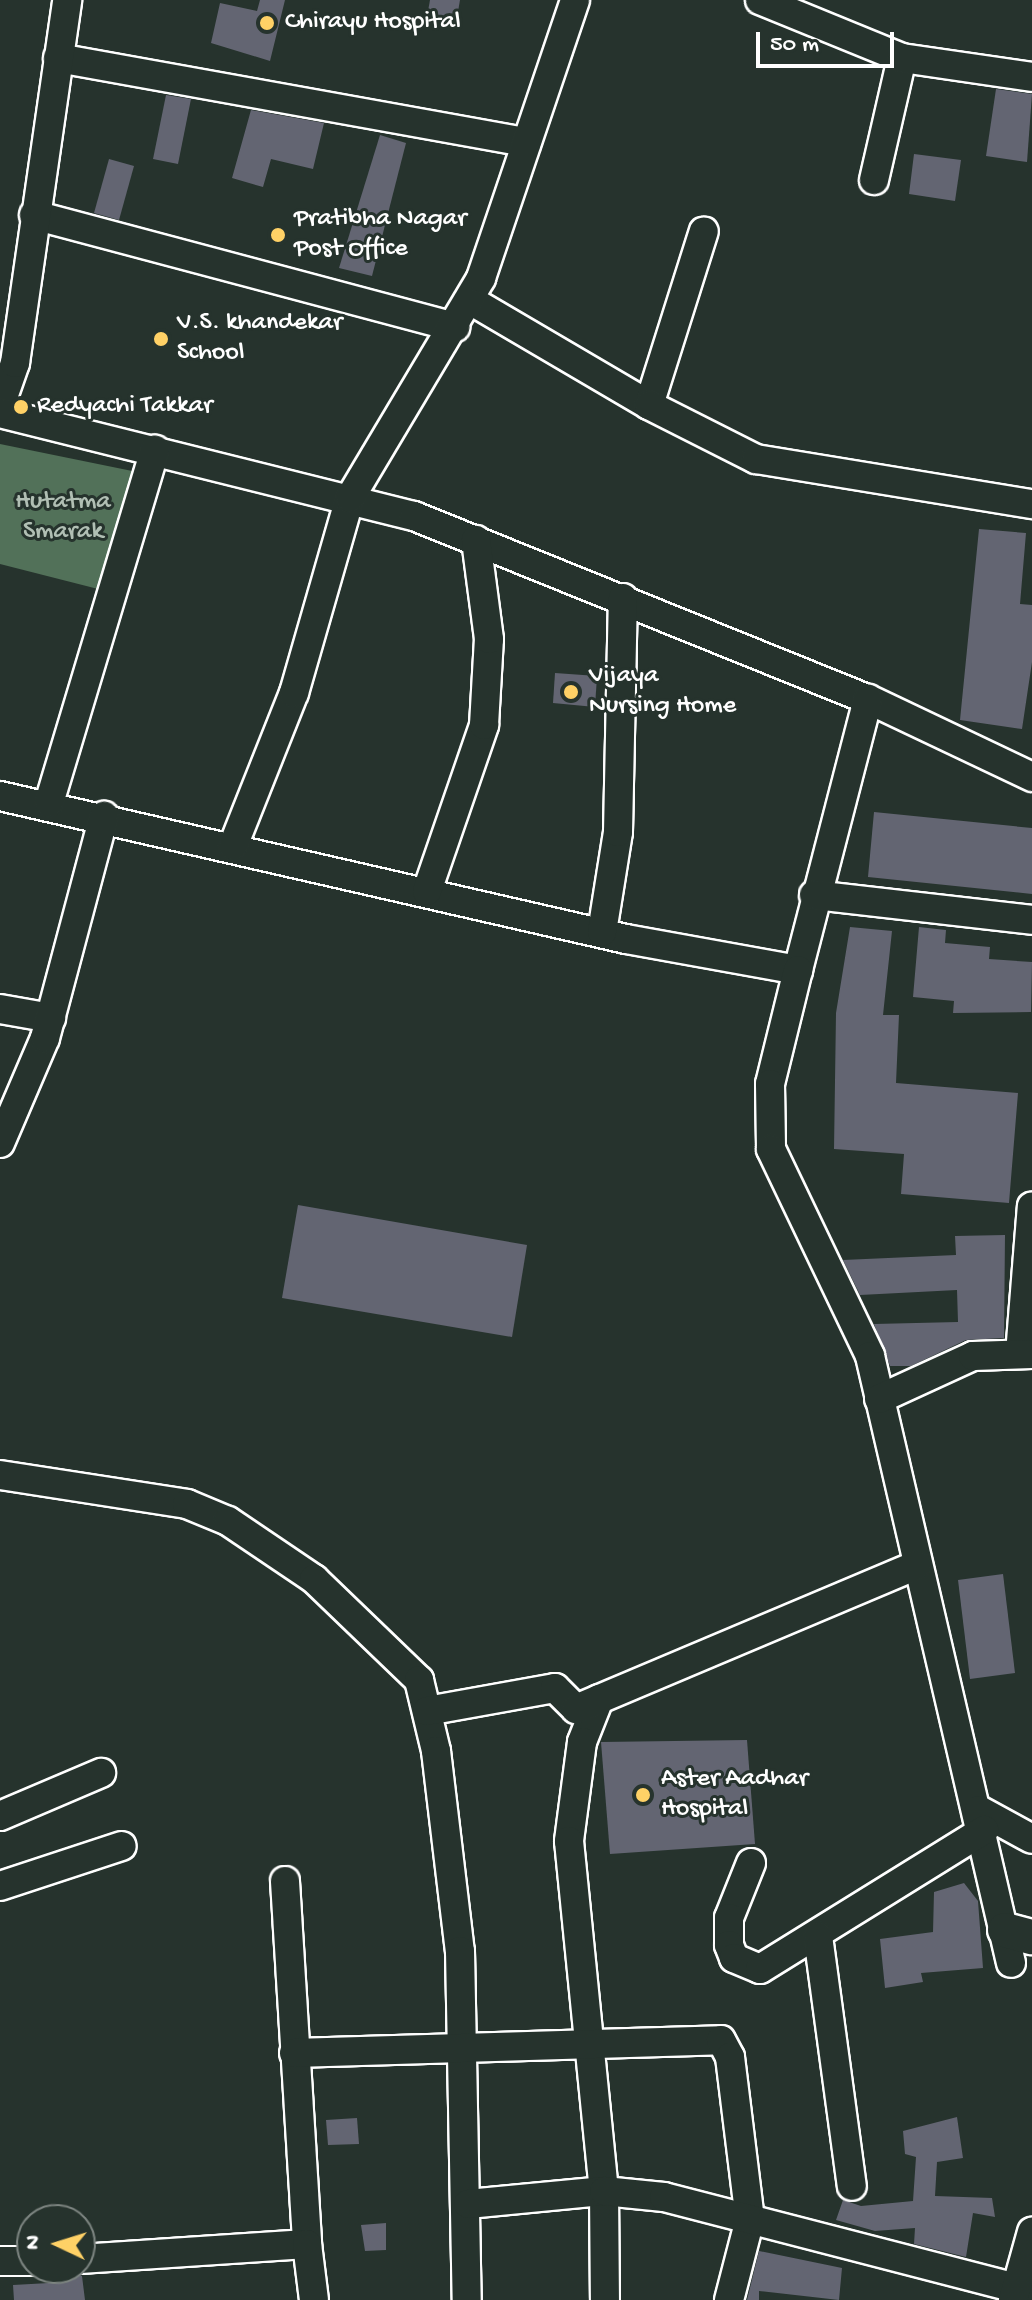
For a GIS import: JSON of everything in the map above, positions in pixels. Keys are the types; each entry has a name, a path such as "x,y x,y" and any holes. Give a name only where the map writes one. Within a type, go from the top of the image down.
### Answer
{"street":[{"path":"0,406 15,363 67,0"},
{"path":"233,846 294,693 350,498 470,300 575,0"},
{"path":"760,0 902,58 1032,77"},
{"path":"58,58 527,142"},
{"path":"874,180 902,58"},
{"path":"34,215 455,327"},
{"path":"649,405 704,231"},
{"path":"470,300 649,405 756,459 1032,504"},
{"path":"0,413 350,498 476,540 868,699 1032,777"},
{"path":"49,803 155,450"},
{"path":"427,891 484,725 489,639 476,540"},
{"path":"602,932 618,832 623,598"},
{"path":"868,699 814,895 770,1084 771,1149 870,1356 917,1565 981,1820 1016,1943"},
{"path":"0,796 49,803 602,932 798,970"},
{"path":"0,1143 51,1018 104,816"},
{"path":"814,895 1032,920"},
{"path":"0,1009 51,1018"},
{"path":"879,1399 947,1364 1026,1354 1032,1206"},
{"path":"0,1475 187,1504 228,1521 314,1579 419,1680 427,1711 460,1951 468,2204 467,2300"},
{"path":"427,1711 555,1688 576,1709 917,1565"},
{"path":"599,1699 582,1742 569,1841 604,2191 605,2300"},
{"path":"0,1816 101,1773"},
{"path":"981,1820 1032,1839"},
{"path":"751,1863 729,1918 734,1958 760,1969 818,1936 981,1820"},
{"path":"0,1886 122,1846"},
{"path":"285,1881 307,2244 314,2300"},
{"path":"818,1936 852,2186"},
{"path":"294,2053 589,2048 711,2037 728,2047 750,2219 729,2300"},
{"path":"468,2204 604,2191 664,2197 1020,2294 1032,2232"},
{"path":"96,2258 307,2244"}],"green space":[{"name":"Hutatma Smarak","path":"0,444 142,473 102,590 0,564"}],"building":[{"path":"260,0 285,0 270,61 211,43 220,3 257,11"},
{"path":"430,0 460,0 456,23 427,17"},
{"path":"996,89 1032,94 1027,162 986,156"},
{"path":"166,95 191,99 178,164 153,159"},
{"path":"251,110 324,123 313,169 271,159 263,187 232,178"},
{"path":"380,135 406,143 372,276 339,268"},
{"path":"914,154 961,160 955,201 909,194"},
{"path":"109,159 134,166 119,220 94,213"},
{"path":"979,529 1026,533 1020,604 1032,605 1032,662 1022,729 960,720"},
{"path":"555,673 597,676 595,707 553,703"},
{"path":"874,812 1032,828 1032,894 868,877"},
{"path":"850,927 892,931 883,1015 899,1015 896,1083 1018,1093 1009,1203 901,1194 904,1154 834,1149 836,1013"},
{"path":"919,927 946,930 945,943 990,947 989,959 1032,962 1031,1012 953,1013 954,1001 913,997"},
{"path":"298,1205 527,1245 512,1337 282,1298"},
{"path":"1005,1235 1004,1338 966,1340 911,1366 890,1366 874,1324 958,1322 957,1290 860,1295 843,1260 956,1255 955,1236"},
{"path":"1003,1574 1015,1673 970,1679 958,1580"},
{"path":"747,1740 755,1844 610,1854 601,1742"},
{"path":"964,1883 978,1901 983,1968 921,1973 923,1982 885,1988 880,1939 933,1932 934,1892"},
{"path":"957,2117 963,2158 937,2162 935,2196 992,2198 995,2217 973,2213 966,2257 914,2244 915,2228 875,2231 836,2220 843,2200 861,2206 913,2201 916,2157 905,2154 903,2131"},
{"path":"357,2118 359,2144 328,2145 326,2120"},
{"path":"386,2223 386,2250 365,2251 361,2225"},
{"path":"759,2251 842,2268 839,2300 759,2291 759,2300 747,2300"},
{"path":"83,2284 85,2300 14,2300 13,2285"}],"place":[{"name":"Chirayu Hospital","path":"267,23"},
{"name":"Pratibha Nagar Post Office","path":"278,235"},
{"name":"V.S. khandekar School","path":"161,339"},
{"name":"Redyachi Takkar","path":"21,407"},
{"name":"Vijaya Nursing Home","path":"571,692"},
{"name":"Aster Aadhar Hospital","path":"643,1795"}]}
